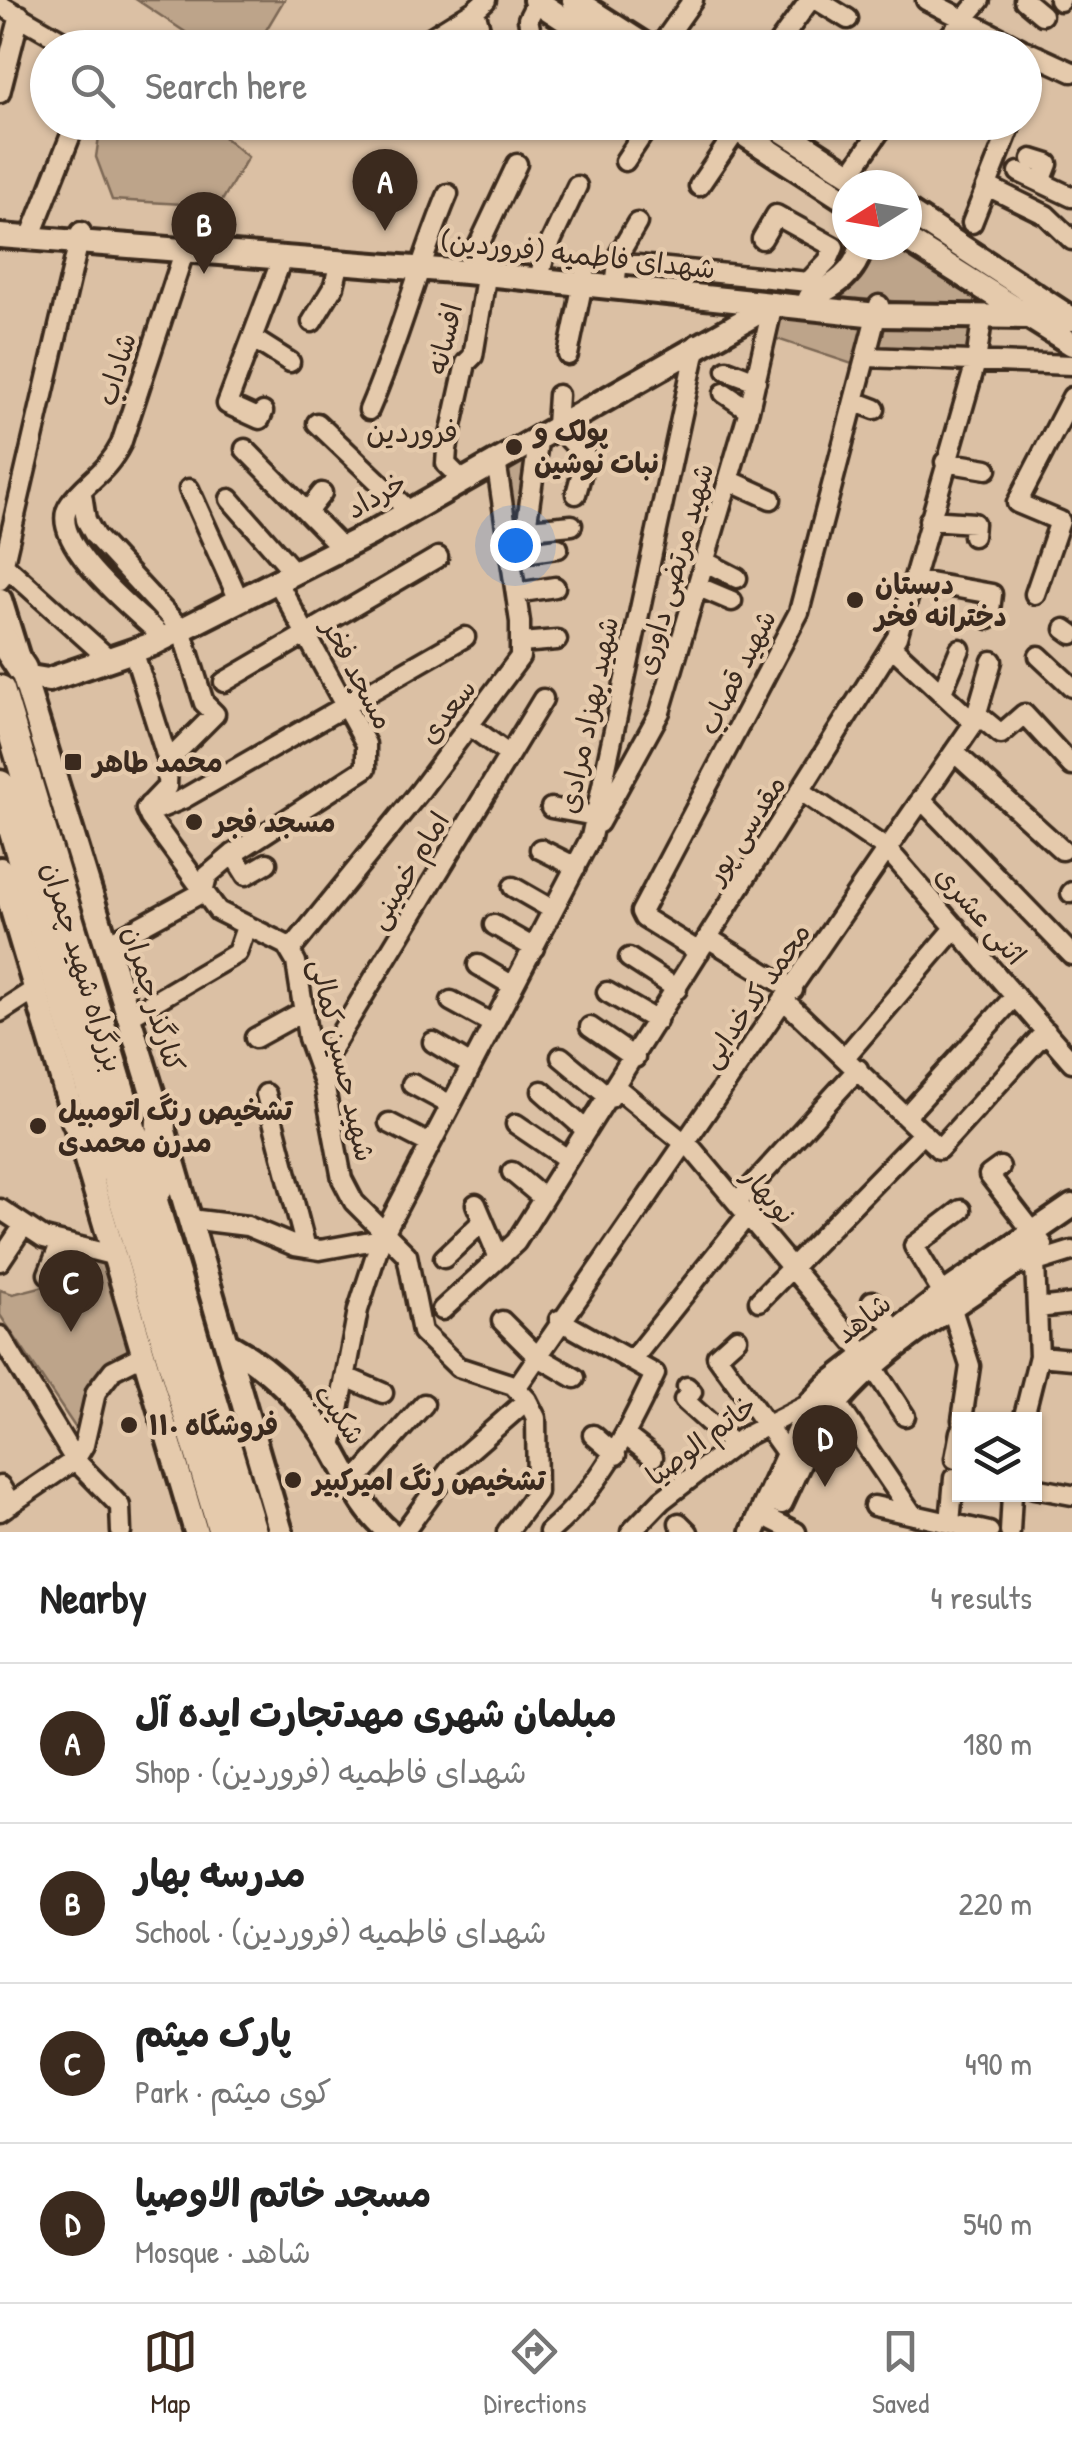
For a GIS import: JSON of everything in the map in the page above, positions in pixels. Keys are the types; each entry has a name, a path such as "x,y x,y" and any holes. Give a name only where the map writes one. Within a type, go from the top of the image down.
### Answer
{"highway":[{"name":"بزرگراه شهید چمران","path":"0,636 15,678 156,1211 252,1532"},
{"name":"بزرگراه شهید چمران","path":"0,785 223,1532"},
{"path":"76,1120 124,1199"},
{"path":"156,1211 161,1121"}],"main road":[{"path":"536,1 580,30"},
{"path":"581,2 622,30"},
{"path":"753,140 832,191"},
{"path":"797,140 843,170"},
{"path":"922,221 1072,319"},
{"name":"شهدای فاطمیه (فروردین)","path":"0,226 31,233 584,278 617,275 878,310 982,311 1004,301"},
{"name":"شهدای فاطمیه (فروردین)","path":"0,236 31,233"},
{"name":"شهدای فاطمیه (فروردین)","path":"80,237 185,249 419,264"},
{"path":"922,249 1072,344"},
{"path":"810,298 838,284 857,260"},
{"name":"شهدای فاطمیه (فروردین)","path":"617,275 774,304 982,320 1030,317"},
{"name":"خرداد","path":"48,680 173,634 342,548 697,344 774,304"},
{"name":"کنارگذر چمران","path":"0,600 15,678 34,710 161,1121 281,1532"},
{"path":"15,678 48,680 34,710"},
{"path":"0,869 196,1532"},
{"name":"شاهد","path":"764,1528 813,1436 895,1330 1008,1270 1038,1247 1072,1206"},
{"name":"شاهد","path":"764,1528 786,1454 811,1403 948,1302 1072,1224"},
{"name":"شکیب","path":"227,1344 258,1362 316,1423 350,1486 372,1518 390,1532"}],"street":[{"path":"672,30 693,0"},
{"path":"789,30 813,0 848,19"},
{"path":"926,0 983,30"},
{"path":"952,30 980,0"},
{"path":"1024,0 1042,15"},
{"path":"530,30 528,19 536,1"},
{"path":"442,30 481,5 483,30"},
{"path":"0,6 46,30"},
{"path":"0,92 20,14"},
{"path":"1042,57 1070,68"},
{"path":"31,233 69,140"},
{"path":"625,162 639,140"},
{"path":"699,186 724,140"},
{"path":"863,170 877,140"},
{"path":"972,223 1005,140"},
{"name":"افسانه","path":"462,480 446,464 447,449 466,363 472,356 477,268 517,164"},
{"path":"1026,165 1040,182 1072,197"},
{"path":"540,274 577,186"},
{"path":"987,186 1046,216 1072,240"},
{"path":"369,410 412,302 419,264 448,194"},
{"path":"637,223 617,275 808,282 828,262 834,248 776,215 762,239"},
{"path":"80,237 1,568 108,658"},
{"name":"شاداب","path":"173,634 79,558 66,519 70,504 113,461 121,444 185,249"},
{"path":"263,412 260,419 226,404 283,256"},
{"path":"312,322 334,286 340,261"},
{"path":"568,354 584,278"},
{"name":"شهید مرتضی داوری","path":"592,836 660,712 750,410 774,304"},
{"name":"شهید قصاب","path":"703,945 644,918 641,912 786,643 798,612 806,539 838,429 854,400 878,310"},
{"name":"مقدسی پور","path":"442,1310 516,1242 566,1158 614,1093 892,647 976,362 982,320"},
{"path":"252,338 290,362"},
{"name":"شهید بهزاد مرادی","path":"332,1447 358,1310 382,1236 592,836 697,344"},
{"path":"867,357 1072,364"},
{"path":"726,370 756,381"},
{"path":"724,394 750,410"},
{"path":"526,529 558,396"},
{"path":"1035,594 1060,521 1017,504 1072,397"},
{"path":"854,400 875,410"},
{"path":"317,423 409,511"},
{"path":"548,430 586,457 576,494"},
{"path":"245,450 342,548"},
{"path":"496,460 521,643 552,646"},
{"path":"944,462 987,470"},
{"path":"728,480 771,499"},
{"path":"189,489 240,600"},
{"path":"82,494 86,520 95,536 173,634 204,702 215,714 168,760"},
{"path":"307,512 322,494"},
{"name":"مسجد فخر","path":"203,892 207,876 234,854 366,768 366,744 306,634 286,577 230,499"},
{"path":"929,520 974,524 973,536"},
{"path":"506,530 572,525"},
{"path":"510,555 558,548"},
{"path":"224,682 438,558"},
{"path":"706,562 738,578"},
{"path":"912,580 992,594 989,618"},
{"path":"516,593 555,586"},
{"path":"698,587 732,601"},
{"path":"133,650 168,760 167,787 149,804 156,810 464,636"},
{"name":"سعدی","path":"290,952 470,726 520,657 521,643"},
{"path":"892,647 942,692 1001,734 1024,714 1063,742 1072,766"},
{"path":"942,692 960,649"},
{"path":"1039,656 1072,687"},
{"name":"محمد کدخدایی","path":"404,1532 453,1466 519,1391 559,1320 686,1144 888,850 975,718 992,660"},
{"name":"امام خمینی","path":"318,1069 542,698"},
{"path":"470,726 509,755"},
{"path":"954,752 1000,783 1035,835 1062,850"},
{"name":"اثنی عشری","path":"801,791 888,850 1072,1062"},
{"path":"921,799 1072,956"},
{"name":"شهید حسین کمالی","path":"149,804 150,818 218,911 286,945 296,962 302,1012 342,1178 354,1202 382,1236 407,1255 416,1317 428,1350 472,1374 519,1391"},
{"path":"551,808 595,816"},
{"path":"540,850 576,867"},
{"path":"234,854 246,875 267,863"},
{"path":"514,887 553,910"},
{"path":"106,945 203,892"},
{"path":"128,1017 237,953 246,926"},
{"path":"494,926 534,948"},
{"path":"632,1360 956,927"},
{"path":"703,945 789,996 940,1150 1046,1031"},
{"path":"629,958 676,989"},
{"path":"478,965 513,986"},
{"path":"0,1012 37,988"},
{"path":"607,992 658,1020"},
{"path":"906,1116 1016,996"},
{"path":"451,1002 493,1024"},
{"path":"255,1038 302,1012"},
{"path":"590,1027 635,1058"},
{"path":"433,1042 471,1064"},
{"name":"نوبهار","path":"562,1057 686,1144 792,1264 869,1360 905,1416"},
{"path":"412,1084 450,1104"},
{"path":"542,1091 586,1130"},
{"path":"266,1094 306,1248"},
{"path":"389,1122 428,1143"},
{"path":"516,1124 566,1158"},
{"path":"759,1302 923,1133"},
{"path":"1000,1166 990,1175 1038,1247 1030,1291 1038,1308 1024,1412"},
{"path":"512,1172 542,1198"},
{"path":"0,1209 61,1242 116,1256"},
{"path":"961,1210 907,1252 948,1302 970,1366 963,1412"},
{"path":"444,1258 479,1213 499,1258"},
{"path":"190,1219 247,1226 320,1250 382,1236"},
{"path":"0,1261 24,1225"},
{"path":"48,1274 61,1242"},
{"path":"1038,1247 1072,1250"},
{"path":"872,1301 895,1330"},
{"path":"1038,1308 1072,1304"},
{"path":"549,1532 576,1509 616,1455 655,1374 559,1320"},
{"path":"502,1322 536,1356 575,1378"},
{"path":"0,1336 75,1460 120,1506 121,1532"},
{"path":"737,1338 717,1356 786,1454"},
{"path":"0,1486 6,1508 75,1460 84,1445 96,1392 113,1370 145,1354"},
{"path":"1030,1364 1072,1359"},
{"path":"346,1377 382,1393"},
{"path":"687,1387 692,1392 684,1400 734,1445"},
{"path":"507,1532 537,1492 536,1418 519,1391"},
{"name":"خاتم الوصیا","path":"631,1532 662,1500 734,1445 767,1423 811,1403"},
{"path":"837,1403 913,1515"},
{"path":"350,1486 424,1404"},
{"path":"593,1435 616,1455"},
{"path":"626,1435 653,1457"},
{"path":"1042,1489 1072,1494"},
{"path":"959,1502 960,1527"},
{"path":"1010,1532 1012,1502"},
{"path":"874,1506 989,1532"},
{"path":"764,1528 796,1532"}],"shaded area":[{"path":"137,0 284,0 266,30 182,30"},
{"path":"98,140 228,140 248,157 219,206 112,200 96,157"},
{"path":"922,258 992,304 965,306 831,297 858,260"},
{"path":"781,315 867,327 858,366 774,338"},
{"path":"883,324 970,327 965,355 875,352"},
{"path":"534,449 524,523 510,525 502,463"},
{"path":"92,1261 111,1263 137,1350 110,1363 81,1436 0,1315 0,1290 13,1294 87,1275"}],"place":[{"name":"مبلمان شهری مهدتجارت ایده آل","path":"385,231"},
{"name":"مدرسه بهار","path":"204,274"},
{"name":"پولک و نبات نوشین","path":"514,447"},
{"name":"دبستان دخترانه فخر","path":"855,600"},
{"name":"محمد طاهر","path":"73,762"},
{"name":"مسجد فجر","path":"194,822"},
{"name":"تشخیص رنگ اتومبیل مدرن محمدی","path":"38,1126"},
{"name":"پارک میثم","path":"71,1332"},
{"name":"فروشگاه ۱۱۰","path":"129,1425"},
{"name":"تشخیص رنگ امیرکبیر","path":"293,1480"},
{"name":"مسجد خاتم الاوصیا","path":"825,1487"}],"district":[{"name":"فروردین","path":"412,432"}]}
